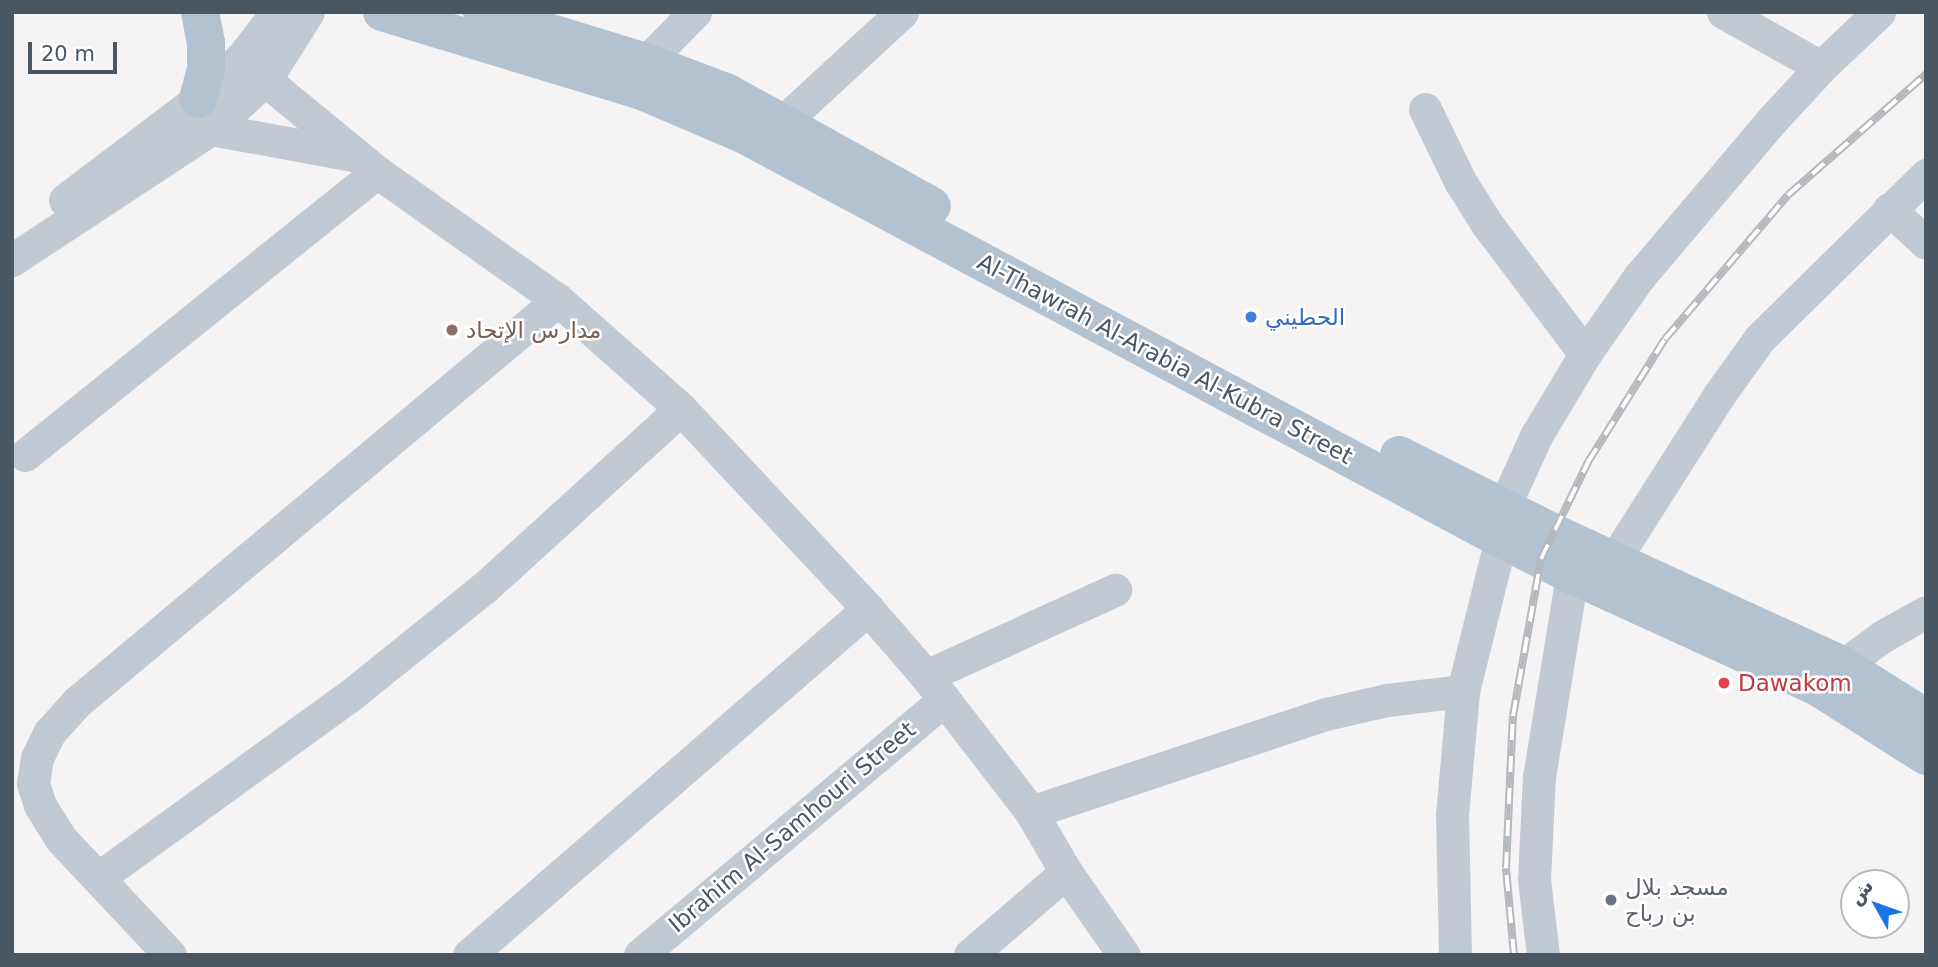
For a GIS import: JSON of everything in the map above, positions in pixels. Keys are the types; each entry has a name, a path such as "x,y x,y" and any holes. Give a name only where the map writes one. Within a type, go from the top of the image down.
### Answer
{"main road":[{"path":"200,12 206,43 204,114"},
{"name":"Al-Thawrah Al-Arabia Al-Kubra Street","path":"383,12 642,91 745,135 1502,524 1614,561 1829,676 1926,756"},
{"name":"Al-Thawrah Al-Arabia Al-Kubra Street","path":"482,12 646,62 728,93 1502,524 1572,575 1829,676 1926,718"}],"street":[{"path":"254,68 277,12"},
{"path":"12,260 204,114 254,68 308,12"},
{"path":"646,62 695,12"},
{"path":"783,122 902,12"},
{"path":"1723,12 1821,67"},
{"path":"1455,955 1452,815 1463,691 1502,524 1536,436 1585,354 1639,276 1821,67 1880,12"},
{"path":"254,68 368,164 558,300 681,409 868,609 935,688 1031,812 1066,872 1124,955"},
{"path":"1424,109 1460,181 1487,224 1585,354"},
{"path":"12,238 204,114 368,164"},
{"path":"25,455 368,164"},
{"path":"1614,561 1719,395 1760,338 1889,209 1926,176"},
{"path":"1889,209 1926,243"},
{"path":"170,955 61,839 40,805 33,783 37,758 49,733 77,702 558,300"},
{"path":"97,878 347,698 484,588 681,409"},
{"path":"1543,955 1534,879 1538,776 1572,575"},
{"name":"Ibrahim Al-Samhouri Street","path":"640,955 935,688 1115,590"},
{"path":"469,955 868,609"},
{"path":"1829,676 1883,636 1926,612"},
{"path":"1031,812 1326,714 1387,700 1463,691"},
{"path":"971,955 1066,872"}],"railway":[{"path":"1514,955 1506,868 1513,716 1541,559 1588,462 1665,339 1788,195 1926,74"}],"place":[{"name":"الحطيني","path":"1251,317"},
{"name":"مدارس الإتحاد","path":"452,330"},
{"name":"Dawakom","path":"1724,683"},
{"name":"مسجد بلال بن رباح","path":"1611,900"}]}
